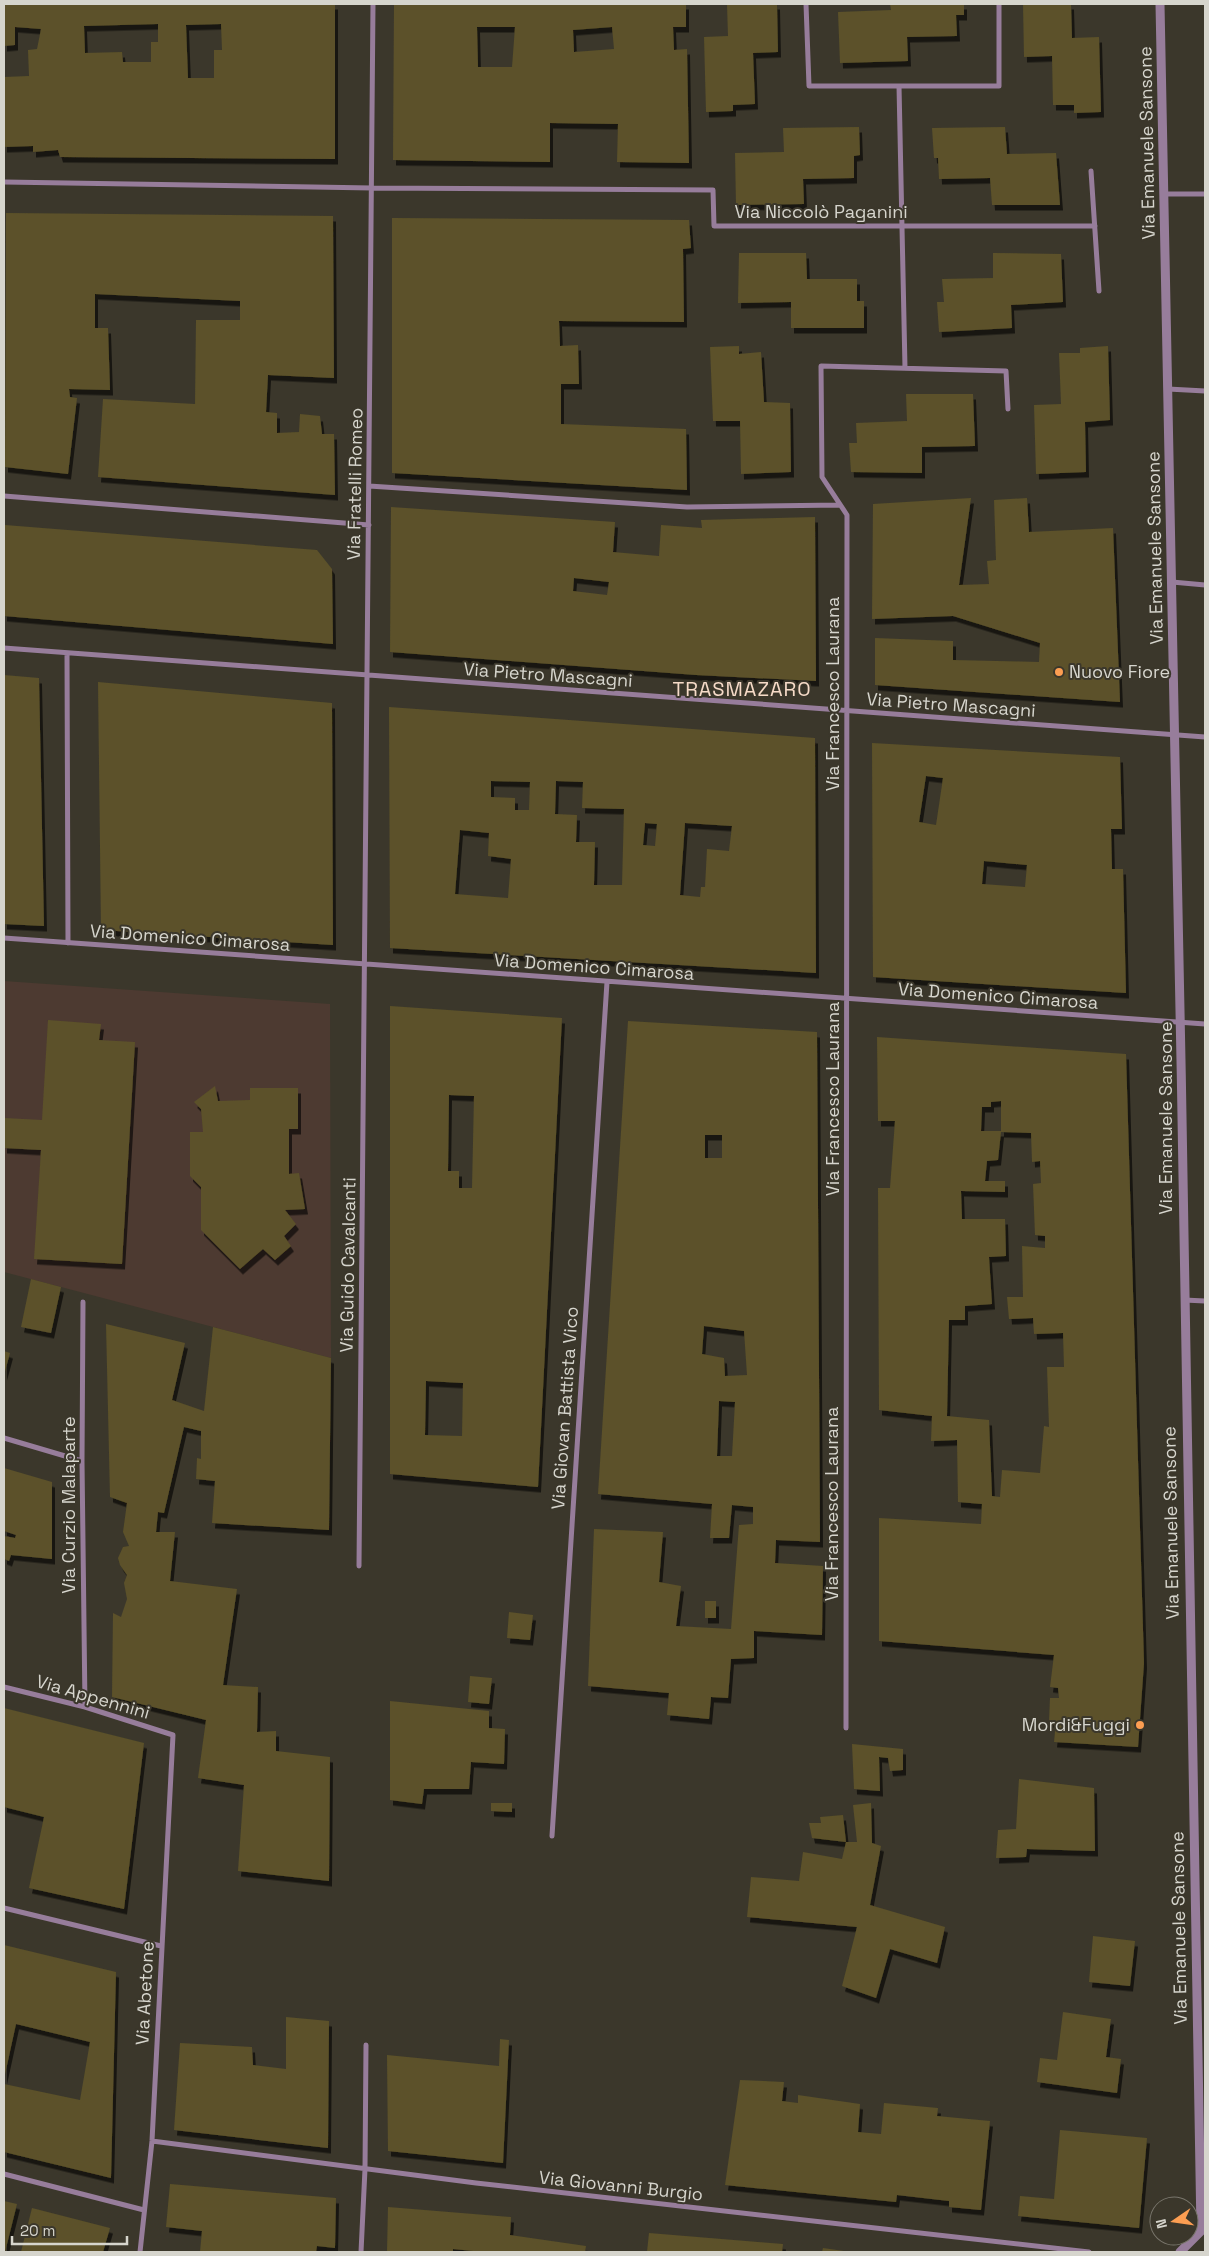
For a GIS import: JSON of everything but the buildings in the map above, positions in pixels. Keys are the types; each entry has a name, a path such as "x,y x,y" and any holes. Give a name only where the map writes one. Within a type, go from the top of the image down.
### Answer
{"street":[{"name":"Via Fratelli Romeo","path":"365,964 373,4"},
{"path":"806,4 809,86 999,86 999,4"},
{"name":"Via Emanuele Sansone","path":"1160,4 1182,1023 1184,1300 1203,2234"},
{"path":"899,86 905,368 1006,371 1008,409"},
{"path":"1091,171 1099,291"},
{"path":"4,182 372,188"},
{"name":"Via Niccolò Paganini","path":"372,188 713,190 714,226 1095,226"},
{"path":"1165,194 1205,194"},
{"name":"Via Francesco Laurana","path":"846,1728 847,515 822,477 821,366 905,368"},
{"path":"1168,389 1205,391"},
{"path":"369,486 687,507 840,505"},
{"path":"4,496 369,525"},
{"path":"1171,582 1205,585"},
{"name":"Via Pietro Mascagni","path":"4,648 1205,737"},
{"path":"67,653 68,943"},
{"name":"Via Domenico Cimarosa","path":"4,938 1205,1024"},
{"name":"Via Guido Cavalcanti","path":"359,1566 365,964"},
{"name":"Via Giovan Battista Vico","path":"552,1836 607,982"},
{"path":"1184,1300 1205,1301"},
{"name":"Via Curzio Malaparte","path":"83,1302 82,1461 85,1707"},
{"path":"4,1438 82,1461"},
{"name":"Via Appennini","path":"4,1687 85,1707 173,1735"},
{"name":"Via Abetone","path":"140,2252 152,2141 173,1735"},
{"path":"4,1908 161,1946"},
{"path":"361,2252 365,2169 366,2045"},
{"name":"Via Giovanni Burgio","path":"152,2141 476,2184 1089,2252"},
{"path":"4,2174 144,2210"},
{"path":"1180,2252 1203,2234"}],"shaded area":[{"path":"4,981 330,1004 331,1358 4,1272"}],"place":[{"name":"Nuovo Fiore","path":"1059,672"},
{"name":"Mordi&Fuggi","path":"1140,1725"}],"district":[{"name":"TRASMAZARO","path":"742,689"}]}
